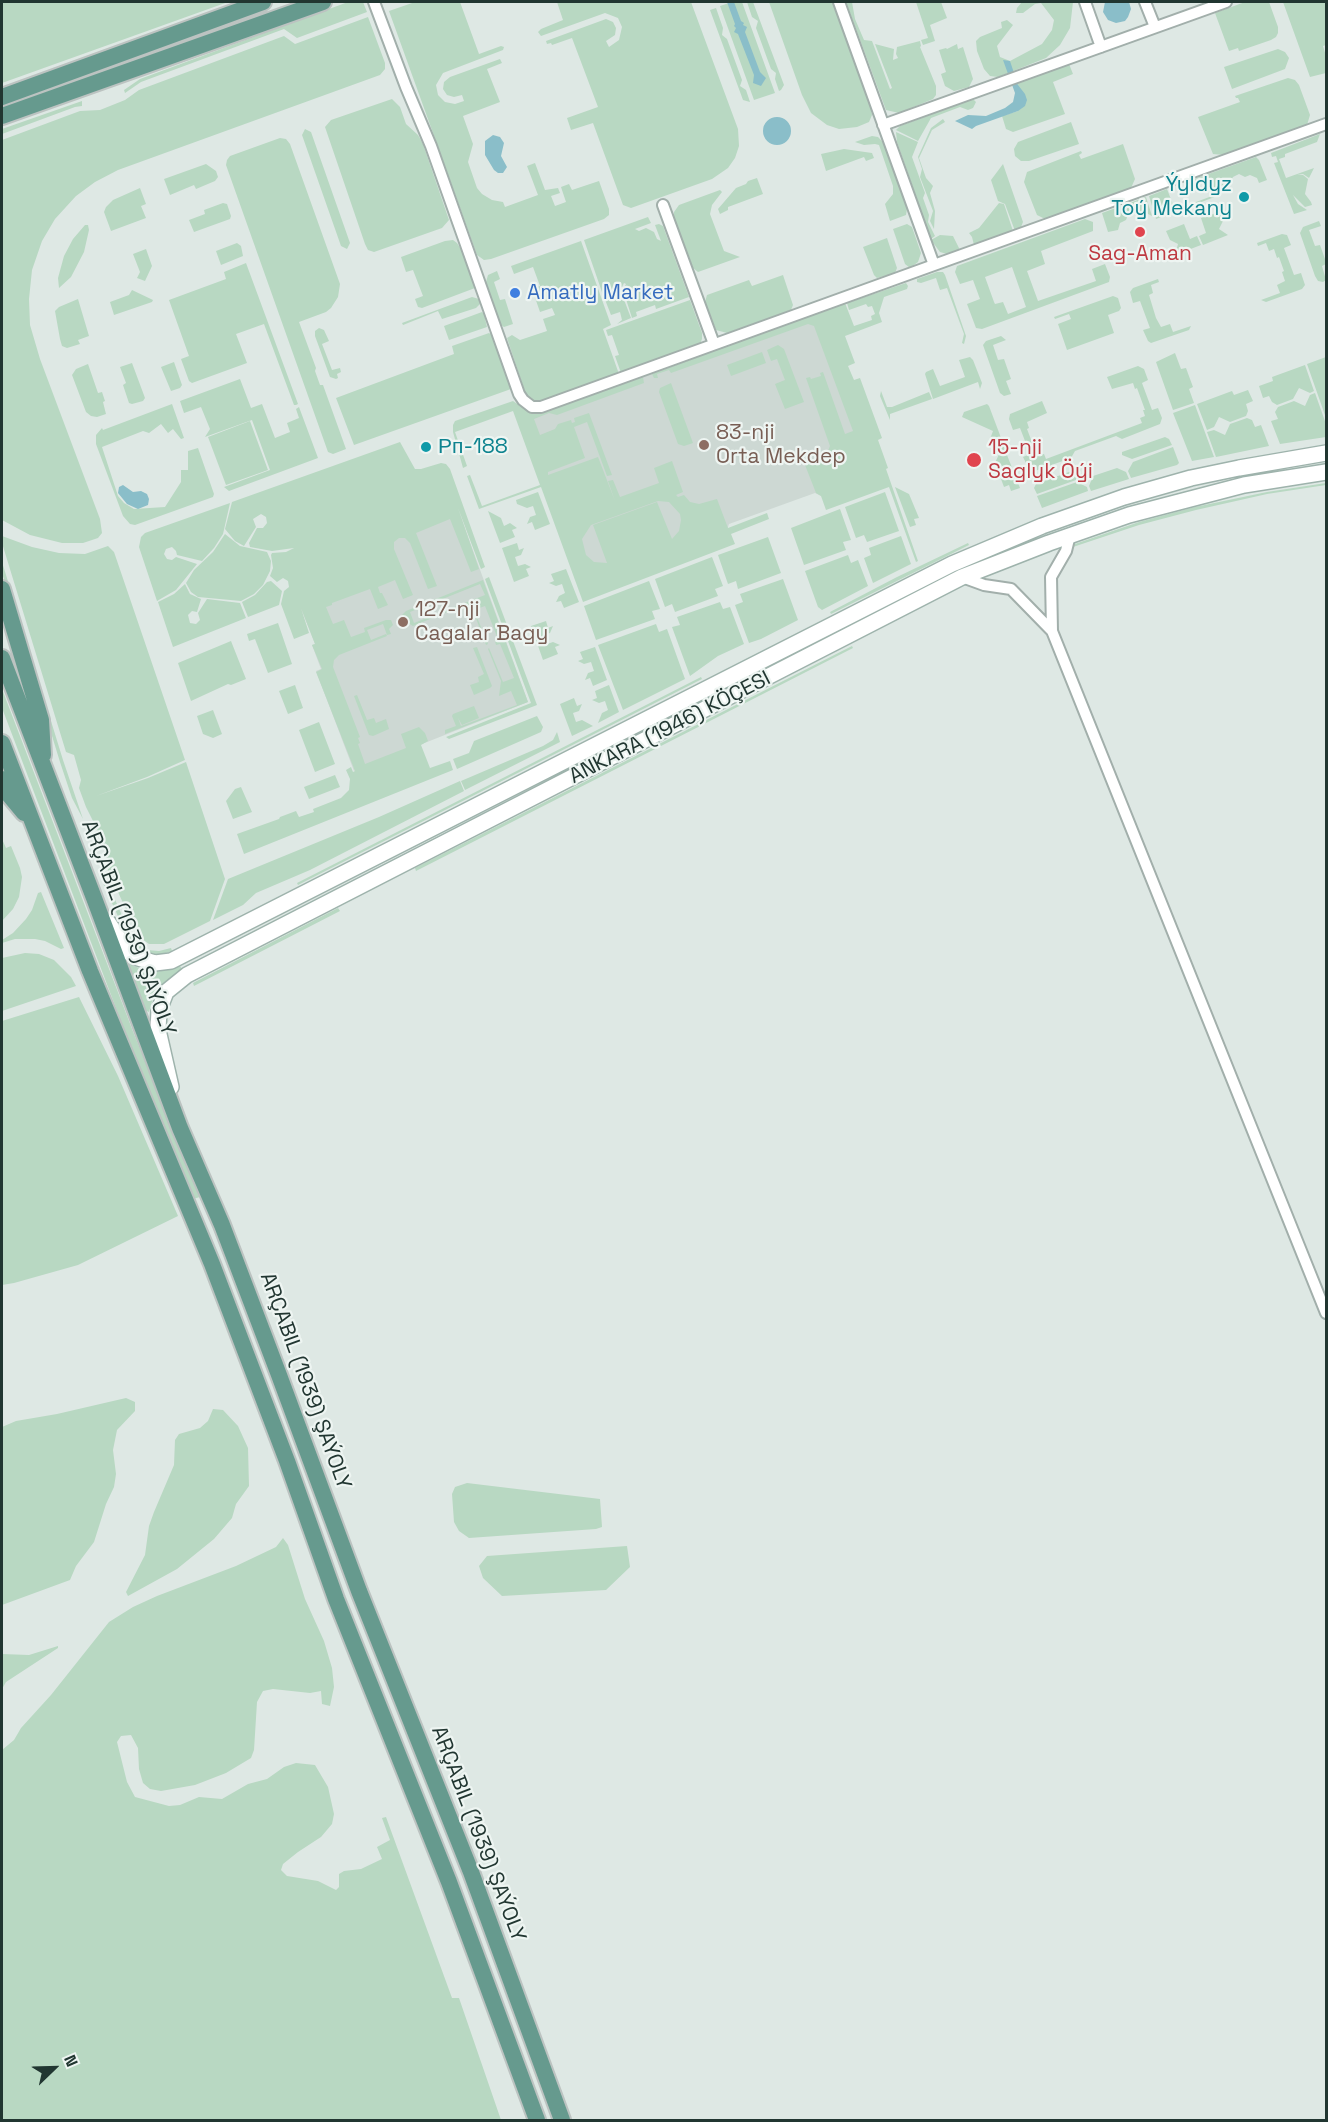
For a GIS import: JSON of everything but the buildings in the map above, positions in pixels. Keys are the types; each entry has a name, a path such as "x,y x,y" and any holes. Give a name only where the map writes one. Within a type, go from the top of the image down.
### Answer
{"main road":[{"path":"2,97 263,2"},
{"path":"2,117 323,2"},
{"name":"ANKARA (1946) KÖÇESI","path":"94,898 116,937 127,951 148,962 171,961 952,564 1042,526 1124,497 1191,478 1326,453"},
{"name":"ANKARA (1946) KÖÇESI","path":"180,1128 158,1030 158,1021 164,996 180,979 962,578 1070,535 1129,515 1244,485 1326,472"},
{"path":"2,589 41,720 44,771"},
{"name":"ARÇABIL (1939) ŞAÝOLY","path":"2,658 180,1128 222,1225 398,1691 471,1872 562,2121"},
{"name":"ARÇABIL (1939) ŞAÝOLY","path":"2,742 90,971 212,1264 287,1461 336,1599 449,1882 537,2121"},
{"path":"2,779 9,795 33,824"},
{"path":"287,1461 308,1454"},
{"path":"308,1521 330,1512"}],"street":[{"path":"374,2 405,87 431,146 523,400 532,407 541,407 1326,124"},
{"path":"839,2 934,265"},
{"path":"1084,2 1101,47"},
{"path":"1145,2 1155,27"},
{"path":"883,125 1226,2"},
{"path":"663,205 714,344"},
{"path":"1070,535 1066,551 1051,577 1052,631 1326,1313"},
{"path":"962,578 984,585 1011,589 1052,631"}],"shaded area":[{"name":"83-nji Orta Mekdep","path":"826,311 884,469 821,496 815,493 729,524 725,536 587,595 524,420"},
{"name":"127-nji Cagalar Bagy","path":"458,509 528,702 354,771 316,671 321,669 312,645 315,644 298,601 310,562"}],"green space":[{"path":"2,2 228,2 2,83"},
{"path":"348,2 363,2 367,12 297,38 284,29 141,82 125,93 124,90 140,79"},
{"path":"415,2 460,2 479,54 504,47 503,50 443,73 436,85 438,95 445,102 455,104 464,101 462,95 454,97 447,95 443,89 444,82 450,77 500,59 502,63 487,69 500,102 463,116 473,144 468,162 477,188 482,194 492,200 503,202 505,207 538,195 527,166 535,163 545,190 558,188 560,193 551,196 555,206 566,202 561,187 569,184 572,190 599,181 609,215 604,219 491,259 484,260 477,255 389,11"},
{"path":"557,2 691,2 738,129 739,146 728,168 712,179 631,208 623,205 593,123 571,130 567,118 598,107 572,38 552,45 547,44 546,41 606,19 613,22 616,28 615,35 606,41 609,47 619,40 622,27 618,18 605,13 541,36 538,32 541,29 563,20"},
{"path":"742,2 775,93 754,100 720,6"},
{"path":"747,2 753,2 784,85 779,91 775,79 776,73 771,69 756,28 758,21 752,17"},
{"path":"769,2 833,2 871,107 872,115 869,122 857,127 839,129 827,125 811,113 802,95"},
{"path":"846,2 852,2 855,19 864,40 872,41 890,89 892,88 875,44 894,49 893,60 898,58 897,47 920,41 920,47 936,86 936,95 933,99 899,113 886,110"},
{"path":"916,2 941,2 947,18 930,25 935,41 923,45 921,40 928,38"},
{"path":"1022,2 1073,2 1070,28 1060,45 1046,58 998,77 990,76 984,69 977,51 976,41 980,37 1002,28 1001,22 1007,20 1013,25 997,46 1000,57 1010,61 1042,44 1052,30 1054,20 1041,3 1035,4 1023,13 1016,13"},
{"path":"1245,2 1269,2 1278,33 1271,40 1239,51 1238,48 1229,51 1215,13"},
{"path":"1283,2 1326,2 1326,45 1323,46 1326,56 1326,73 1310,77"},
{"path":"716,8 723,28 722,35 727,39 742,80 740,86 746,90 750,102 743,100 710,10"},
{"path":"368,17 385,63 385,69 380,75 118,170 95,182 76,196 55,219 42,241 32,270 29,299 30,325 40,359 100,519 102,533 98,538 83,543 62,543 30,535 2,520 2,140 80,111 100,110 125,100 139,90 284,36 295,44"},
{"path":"957,44 958,49 963,47 973,79 969,87 954,91 945,86 941,74 946,72 939,50"},
{"path":"1278,49 1285,52 1289,58 1285,69 1232,89 1224,67"},
{"path":"1069,64 1073,74 1053,82 1065,114 1013,132 1006,129 1002,116 1018,111 1018,83"},
{"path":"1288,78 1295,80 1299,85 1310,115 1307,125 1224,155 1213,154 1198,117 1240,102 1235,96"},
{"path":"392,99 400,107 406,124 418,135 423,144 449,220 442,228 374,252 368,250 365,244 325,127 331,120"},
{"path":"973,99 976,102 973,108 968,110 960,107 931,118 918,141 896,130 900,126"},
{"path":"82,101 82,106 2,134 2,129"},
{"path":"943,119 945,122 932,130 919,158 926,178 933,186 930,193 935,211 934,229 930,221 933,211 920,177 922,169 918,157 931,128"},
{"path":"1071,122 1079,144 1029,161 1021,161 1015,156 1014,149 1018,142"},
{"path":"305,129 311,132 350,243 347,249 341,246 302,135"},
{"path":"896,132 918,142 912,157 925,193 923,198 929,215 928,222 935,236 931,239 897,142"},
{"path":"1320,134 1317,142 1285,154 1285,157 1279,159 1286,178 1314,168 1309,178 1303,174 1297,175 1303,175 1308,179 1305,194 1312,205 1305,207 1293,195 1298,204 1307,210 1294,214 1274,163 1278,162 1276,156 1272,157 1271,153"},
{"path":"872,136 878,137 883,142 907,209 906,215 890,221 885,204 893,194 893,186 879,145 864,145 855,142"},
{"path":"280,138 286,139 290,144 340,284 338,297 331,308 299,322 320,385 323,385 346,449 333,454 328,452 226,165 230,156"},
{"path":"1123,144 1135,179 1131,188 1045,219 1037,215 1024,182 1027,172 1081,151 1079,155 1081,159"},
{"path":"844,149 872,153 874,158 866,161 864,157 826,171 821,154"},
{"path":"1256,157 1267,180 1259,183 1257,178 1239,174 1225,184 1220,195 1156,219 1149,196 1167,189 1175,210 1212,196 1205,178 1187,184 1186,182"},
{"path":"206,164 216,171 218,177 215,181 196,189 194,185 170,195 164,179"},
{"path":"1003,164 1023,222 1021,227 1015,231 1005,204 998,201 991,180"},
{"path":"757,178 763,194 728,207 728,210 720,214 718,209 736,188"},
{"path":"140,188 146,204 141,206 146,218 111,231 104,212 106,207 113,200"},
{"path":"720,190 722,192 712,205 710,214 724,251 740,257 698,272 693,268 674,212 679,205"},
{"path":"1146,197 1152,216 1146,213 1128,215 1126,220 1120,223 1118,230 1108,232 1102,213"},
{"path":"223,203 227,204 230,219 194,232 189,220 205,214 204,210"},
{"path":"999,203 1004,204 1013,231 974,245 969,233 979,228"},
{"path":"1219,212 1223,221 1219,229 1228,235 1203,245 1199,236 1206,233 1201,218"},
{"path":"648,217 651,223 635,229 639,231 646,228 654,232 657,239 661,241 655,225 663,226 689,297 656,309 655,305 636,312 637,316 632,318 625,296 628,290 624,288 626,284 624,283 622,287 618,286 616,291 603,295 584,240"},
{"path":"1085,219 1093,222 1093,231 1041,251 1045,264 1027,271 1038,301 1096,281 1092,269 1105,264 1110,277 1109,282 982,329 976,328 967,304 980,299 973,280 960,284 955,272 957,266","holes":["1012,267 1026,307 1008,314 1003,302 995,304 985,277"]},
{"path":"1319,221 1321,226 1309,230 1315,246 1320,245 1326,262 1322,266 1326,280 1323,282 1318,281 1315,276 1300,233 1303,227"},
{"path":"907,224 912,227 921,253 918,262 910,268 905,264 893,229"},
{"path":"1184,224 1190,239 1197,236 1201,245 1175,255 1178,244 1170,240 1166,231"},
{"path":"85,225 88,225 89,230 84,252 71,277 59,288 58,278 64,256 73,239"},
{"path":"1282,234 1287,235 1291,245 1284,248 1294,275 1301,273 1305,285 1302,289 1266,302 1261,300 1280,293 1277,285 1285,281 1282,272 1284,271 1274,249 1269,251 1266,243 1258,246 1257,243"},
{"path":"940,235 953,236 960,250 947,254 940,252 931,240"},
{"path":"887,238 897,268 895,273 877,278 863,247"},
{"path":"453,240 464,254 475,288 422,308 418,307 415,299 423,296 413,270 406,272 401,257"},
{"path":"581,241 611,325 603,329 619,374 535,403 526,395 507,338 512,335 520,340 547,331 543,319 555,315 552,308 540,312 532,289 540,286 533,267 514,274 511,266"},
{"path":"237,243 241,246 243,256 221,265 216,251"},
{"path":"146,249 152,266 145,281 137,278 140,272 133,254"},
{"path":"246,263 298,404 296,405 294,405 264,324 236,334 247,363 192,383 189,381 181,359 189,356 169,300 226,279 224,272"},
{"path":"497,271 500,279 494,282 500,300 505,299 513,324 504,327 501,325 486,282 488,275"},
{"path":"943,272 945,275 966,336 964,344 962,343 964,334 947,288 940,290 936,278 921,283 917,282 917,279"},
{"path":"783,275 793,305 791,310 727,333 716,330 705,302 707,295 749,280 752,286"},
{"path":"1158,279 1159,282 1151,285 1153,293 1149,295 1161,327 1170,324 1173,332 1191,326 1189,330 1151,343 1143,330 1150,328 1140,301 1133,303 1130,292 1133,288"},
{"path":"906,283 907,289 884,297 879,313 882,322 845,336 855,363 848,366 854,380 860,378 882,438 878,440 918,561 916,562 889,487 826,510 821,496 816,493 805,465 826,456 830,446 806,378 821,376 820,373 823,372 845,434 853,431 814,326 808,324 671,373 669,370 657,374 658,378 654,378 652,374 845,303 854,326 872,320 871,316 875,314 872,306 868,307 866,304 849,310 847,303"},
{"path":"132,290 153,300 152,302 114,315 110,302 129,295"},
{"path":"616,293 623,297 631,318 617,324 622,320 620,312 611,315 604,297"},
{"path":"1113,296 1118,298 1121,308 1108,315 1114,333 1067,350 1058,324 1071,319 1069,314 1055,319 1054,317"},
{"path":"472,297 479,299 480,304 476,308 442,319 438,311 403,325 402,323"},
{"path":"78,299 89,336 78,340 80,344 67,348 62,346 55,311"},
{"path":"690,300 702,333 700,344 621,373 615,356 619,355 612,335 608,336 606,330"},
{"path":"482,312 487,327 449,340 444,326"},
{"path":"319,328 324,330 329,341 322,344 332,370 340,368 341,372 337,374 336,379 330,377 315,336 315,331"},
{"path":"489,333 492,335 511,389 354,445 336,398 454,354 452,346"},
{"path":"1001,336 1006,340 993,345 998,360 1004,359 1011,379 1006,381 1011,394 1004,396 1000,393 983,345 986,341"},
{"path":"778,345 784,349 804,402 785,409 775,384 785,380 777,359 771,361 767,350"},
{"path":"762,352 766,363 731,376 727,365"},
{"path":"1175,353 1181,369 1186,368 1193,387 1189,389 1194,403 1173,410 1156,362"},
{"path":"970,357 982,383 980,389 978,382 933,399 926,372 933,369 940,386 965,377 959,360"},
{"path":"1326,357 1326,418 1307,364"},
{"path":"174,362 182,385 171,391 161,367"},
{"path":"132,363 145,398 143,401 132,404 129,403 123,385 126,383 120,367"},
{"path":"88,364 98,393 102,392 105,401 103,402 106,414 97,417 86,412 72,375 76,369"},
{"path":"1305,365 1314,391 1310,393 1299,388 1293,399 1277,405 1269,396 1263,398 1259,386 1273,381 1272,377"},
{"path":"1138,366 1144,369 1148,380 1142,383 1152,410 1158,408 1162,418 1160,424 1122,439 1116,436 1075,451 1071,458 1035,471 1029,469 1023,457 1030,454 1020,428 1013,430 1009,419 1010,414 1042,401 1047,413 1027,422 1029,428 1027,429 1035,450 1039,455 1044,454 1046,459 1142,423 1140,418 1145,416 1143,410 1145,410 1137,388 1135,389 1133,383 1112,389 1107,377"},
{"path":"643,377 644,383 557,415 549,413 534,419 540,435 555,429 558,424 571,420 572,423 575,422 574,418 589,413 612,475 607,476 587,422 574,427 585,458 548,472 548,475 598,457 615,501 608,481 613,480 620,497 659,483 654,468 672,461 683,492 676,495 678,497 684,495 690,502 699,504 717,499 728,528 767,513 769,519 731,534 735,544 583,602 541,487 479,509 467,476 470,475 482,506 540,485 513,411 455,432 467,466 463,468 453,432 455,421 513,401 528,411 543,413","holes":["658,501 669,502 680,514 681,520 679,531 672,539 657,502 593,525 607,563 594,562 586,555 582,539 591,525"]},
{"path":"240,379 251,408 262,404 275,438 290,432 287,423 299,418 296,409 299,407 318,458 229,491 224,487 270,470 252,420 205,437 210,429 201,407 184,413 180,401"},
{"path":"671,383 693,443 684,446 678,444 659,392 660,388"},
{"path":"1248,390 1253,401 1246,404 1248,411 1246,416 1230,422 1219,417 1214,427 1207,430 1197,404 1232,391 1234,395"},
{"path":"881,391 887,407 929,392 932,399 890,414 890,420 880,396"},
{"path":"1315,393 1326,424 1326,437 1280,444 1271,421 1278,419 1275,412 1278,407 1294,401 1305,406 1310,395"},
{"path":"172,404 184,438 181,439 173,429 168,433 161,424 149,433 143,431 102,447 118,496 134,509 165,507 181,482 181,470 188,470 188,451 198,448 214,494 213,497 135,525 130,524 123,516 96,444 96,435 102,428 103,430"},
{"path":"987,404 1006,451 995,447 997,443 990,439 993,431 962,417 964,412"},
{"path":"1195,405 1214,457 1192,461 1173,413"},
{"path":"1247,418 1252,420 1255,427 1261,425 1269,446 1216,457 1207,432 1214,430 1225,435 1230,424"},
{"path":"250,421 268,470 226,485 208,437"},
{"path":"1165,437 1172,445 1132,459 1122,455 1122,452"},
{"path":"400,442 415,469 441,463 446,464 450,469 485,567 481,569 458,508 479,569 471,572 450,519 416,533 437,586 428,589 410,543 405,538 399,538 394,542 394,549 413,595 403,599 395,580 378,587 388,605 378,609 370,589 326,607 333,624 344,620 351,637 365,632 364,628 386,620 391,620 393,625 389,629 391,634 387,635 383,624 367,630 371,640 386,634 387,636 339,655 334,660 333,667 360,737 358,744 365,764 406,748 401,734 419,727 425,733 428,741 421,745 430,768 450,761 453,770 244,854 237,834 296,811 299,817 314,812 313,809 341,798 349,790 350,779 346,770 351,767 353,772 355,771 316,672 322,669 301,608 309,633 294,639 281,604 284,591 289,587 288,581 283,578 277,582 270,576 273,568 272,553 286,552 294,548 272,551 250,547 249,543 257,528 263,528 267,523 266,517 261,514 253,519 256,527 244,546 235,541 225,529 232,502"},
{"path":"1173,447 1179,463 1177,465 1131,478 1128,471 1133,462"},
{"path":"1000,452 1007,455 1020,488 1011,491 1009,485 1004,487 995,463"},
{"path":"1080,468 1076,480 1037,494 1034,488 1036,484"},
{"path":"1117,468 1126,472 1129,479 1091,491 1089,486 1093,476"},
{"path":"1077,482 1087,487 1088,491 1042,508 1037,496"},
{"path":"1326,483 1326,485 1267,494 1196,510 1139,525 1073,547 1072,545 1139,522 1195,507"},
{"path":"895,487 909,494 919,518 914,519 916,525 910,527"},
{"path":"538,492 550,524 535,530 532,522 527,524 530,517 536,515 533,506 527,508 517,504 516,500"},
{"path":"885,492 899,531 867,542 864,535 856,538 845,507"},
{"path":"230,503 223,534 202,561 177,555 172,547 166,549 164,554 167,559 172,560 176,557 197,564 176,590 157,601 139,547 141,537 145,533"},
{"path":"840,509 851,540 843,542 846,550 804,565 791,528"},
{"path":"488,511 501,518 504,526 510,523 517,528 512,530 515,537 500,543"},
{"path":"225,534 240,546 267,552 271,561 270,571 263,585 254,594 241,601 198,597 191,592 186,583 194,570 213,552"},
{"path":"2,536 32,547 59,553 85,554 108,546 114,552 185,760 96,796 148,778 186,762 225,879 210,921 164,944 149,944 138,936 108,870 105,851 79,788 81,780 74,755 66,752 2,543"},
{"path":"901,536 911,564 873,583 864,558 871,555 869,548"},
{"path":"768,537 781,573 738,589 736,581 728,584 718,555"},
{"path":"517,543 519,550 524,548 521,555 515,557 518,566 525,564 531,567 526,569 529,576 514,582 502,548"},
{"path":"968,543 969,545 831,614 830,612 897,577"},
{"path":"848,555 851,563 858,560 868,586 822,610 818,607 805,571"},
{"path":"712,557 723,586 715,589 718,596 675,612 672,604 665,607 655,579"},
{"path":"2,562 83,819 72,798 60,762 2,573"},
{"path":"566,569 579,602 564,608 561,601 556,602 559,596 565,593 562,584 556,586 549,583 554,581 551,574"},
{"path":"489,577 537,705 449,739 446,737 531,703 485,579"},
{"path":"783,579 798,620 749,643 735,605 743,602 740,594"},
{"path":"483,580 528,702 445,734 445,730 456,726 453,714 474,706 479,718 462,725 458,718 461,726 517,705 511,691 499,696 501,681 489,648 503,682 514,678 500,644 496,645 495,641 498,639 485,606 474,610 488,644 486,645 474,613 465,607 459,607 413,626 403,620 402,615 406,611","holes":["480,584 485,595 414,623 410,612"]},
{"path":"271,581 282,591 279,605 248,617 242,602 255,595 267,582"},
{"path":"649,581 660,609 652,611 655,619 596,640 584,606"},
{"path":"185,584 190,594 201,599 197,612 192,611 188,615 190,623 196,624 200,620 198,613 207,599 240,603 246,618 173,647 158,602 174,594"},
{"path":"720,602 723,609 730,607 744,644 718,656 690,676 672,627 680,625 677,617"},
{"path":"546,621 548,628 553,626 550,633 544,635 547,644 553,642 560,645 555,647 558,654 543,660 531,626"},
{"path":"278,623 292,664 268,673 255,639 249,641 247,634"},
{"path":"656,624 659,632 667,629 685,679 623,710 598,645"},
{"path":"231,641 246,679 228,684 191,701 178,663"},
{"path":"852,646 853,648 416,871 415,868"},
{"path":"477,647 492,686 474,695 470,685 479,682 478,677 484,674 473,648"},
{"path":"595,647 607,680 593,686 590,678 585,680 588,673 594,671 591,662 584,664 578,661 583,659 580,652"},
{"path":"701,677 702,679 298,885 297,883"},
{"path":"295,685 303,708 288,714 279,691"},
{"path":"609,685 619,712 598,723 602,713 608,710 605,701 599,703 592,700 597,698 595,691"},
{"path":"2,689 134,1034 200,1197 193,1199 127,1037 2,708"},
{"path":"357,695 367,720 374,718 376,723 386,719 389,729 373,736 369,735 354,696"},
{"path":"574,698 577,706 582,704 579,711 573,713 576,722 582,720 593,726 572,736 560,704"},
{"path":"213,710 222,734 213,738 203,734 197,716"},
{"path":"537,716 543,727 541,732 457,769 453,759 469,753 474,741"},
{"path":"319,722 335,764 315,772 299,730"},
{"path":"557,732 560,742 465,790 461,781 543,746 553,740"},
{"path":"335,775 340,787 309,799 304,787"},
{"path":"460,781 464,791 310,870 256,893 243,905 213,920 228,879"},
{"path":"241,787 252,812 233,819 226,801 235,789"},
{"path":"2,839 6,848 11,846 22,877 19,897 13,909 2,921"},
{"path":"100,866 133,940 147,950 159,951 171,948 172,951 159,955 146,954 130,943 103,883"},
{"path":"41,892 64,948 61,949 35,939 15,939 2,943 2,940 13,933 26,919 38,893"},
{"path":"338,908 340,911 194,986 193,983"},
{"path":"25,953 39,954 54,960 71,977 76,986 2,1011 2,958"},
{"path":"129,964 157,972 180,966 182,969 161,985 153,998 149,1012 144,1010"},
{"path":"79,997 118,1076 178,1216 78,1265 2,1285 2,1021"},
{"path":"126,1398 135,1402 135,1411 117,1430 113,1450 116,1474 114,1487 94,1542 76,1566 70,1580 2,1605 2,1427 16,1421"},
{"path":"213,1409 223,1410 238,1426 248,1448 249,1486 236,1504 232,1518 214,1539 177,1569 128,1596 126,1592 145,1555 149,1526 174,1465 175,1440 179,1434 200,1428 208,1421"},
{"path":"467,1483 600,1499 602,1527 469,1538 459,1531 454,1522 452,1494 455,1487"},
{"path":"283,1538 288,1545 305,1599 324,1641 332,1668 334,1687 330,1706 322,1704 321,1691 310,1693 273,1689 263,1691 257,1702 254,1750 251,1758 226,1773 195,1785 161,1791 150,1789 143,1783 139,1769 138,1748 131,1735 121,1736 117,1742 127,1782 135,1797 169,1806 180,1805 199,1797 222,1799 248,1784 267,1779 284,1767 296,1763 315,1765 328,1787 334,1814 332,1824 321,1837 283,1864 281,1870 287,1876 318,1881 336,1890 339,1887 339,1874 344,1871 361,1869 382,1859 377,1847 390,1840 382,1818 386,1817 452,1998 459,1998 501,2120 2,2120 2,1750 14,1740 21,1728 51,1695 109,1622 157,1596 236,1566 276,1547"},
{"path":"627,1546 630,1567 606,1590 502,1596 483,1578 479,1566 487,1556"},
{"path":"58,1646 6,1682 2,1689 2,1654 29,1655"}],"water":[{"path":"727,2 734,2 743,25 747,27 745,32 760,72 766,78 761,86 753,83 754,75 738,34 734,32 736,28"},
{"path":"1105,2 1129,2 1131,9 1125,21 1116,23 1108,20 1103,12"},
{"path":"1003,60 1010,61 1018,85 1027,100 1025,106 1018,111 972,129 955,121 968,115 986,116 1013,102 1015,93"},
{"path":"777,117 787,121 791,131 787,141 777,145 767,141 763,131 767,121"},
{"path":"493,135 500,137 504,143 501,156 507,167 503,173 494,170 485,155 485,141"},
{"path":"123,485 133,492 141,491 147,494 148,505 138,509 127,504 118,493 119,487"}],"place":[{"name":"Ýyldyz Toý Mekany","path":"1244,197"},
{"name":"Sag-Aman","path":"1140,232"},
{"name":"Amatly Market","path":"515,293"},
{"name":"83-nji Orta Mekdep","path":"704,445"},
{"name":"Рп-188","path":"426,447"},
{"name":"15-nji Saglyk Öýi","path":"974,460"},
{"name":"127-nji Cagalar Bagy","path":"403,622"}]}
